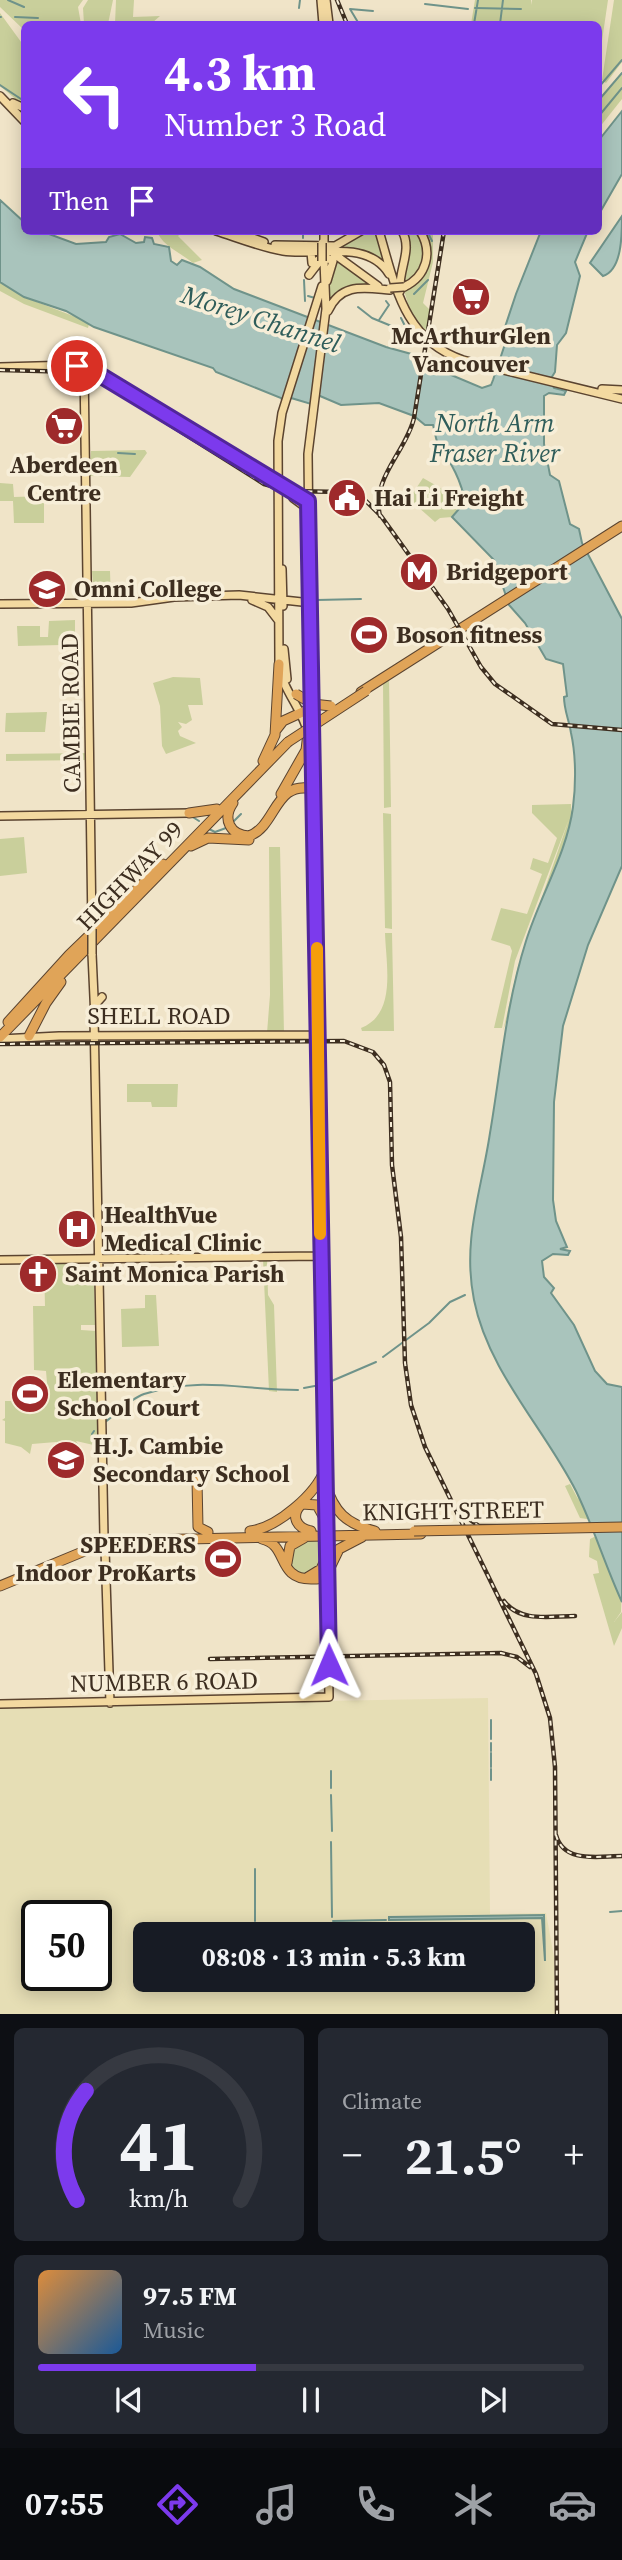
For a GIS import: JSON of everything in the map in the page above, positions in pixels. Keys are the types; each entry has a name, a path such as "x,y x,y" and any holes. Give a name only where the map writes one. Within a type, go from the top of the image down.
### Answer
{"highway":[{"path":"287,742 345,702 622,527"},
{"path":"287,742 622,527"},
{"path":"279,664 276,732 271,749 230,807 228,824 238,834 254,834 287,792 310,791"},
{"path":"296,694 316,705 345,702"},
{"path":"276,732 283,721 302,714 310,707 313,699"},
{"path":"275,806 302,758 308,733"},
{"name":"HIGHWAY 99","path":"1,1035 4,1021 287,742"},
{"name":"HIGHWAY 99","path":"1,1035 259,769"},
{"path":"176,857 205,839 243,841 255,838 285,796 310,791"},
{"path":"190,813 217,809"},
{"path":"4,1021 163,864"},
{"path":"29,1037 52,993 129,905"},
{"path":"37,1022 36,1031 41,1036"},
{"path":"250,1531 268,1527 306,1496 320,1481 325,1469"},
{"path":"197,1480 198,1527 208,1532"},
{"path":"306,1496 326,1488 334,1508 343,1518 357,1526 377,1531"},
{"path":"311,1531 301,1528 295,1520 296,1511 302,1504 315,1503 327,1531"},
{"name":"KNIGHT STREET","path":"1,1584 69,1556 111,1544 142,1540 229,1538 327,1531 412,1533 622,1528"},
{"path":"171,1535 327,1531"},
{"path":"327,1531 292,1543 286,1555 287,1564 295,1574 308,1577 321,1569 327,1556"},
{"name":"KNIGHT STREET","path":"1,1584 21,1573 86,1547 127,1538 327,1531 412,1533"},
{"path":"229,1538 269,1541 276,1547 293,1575 302,1579 326,1579 336,1553 347,1542 363,1537 412,1533"}],"main road":[{"path":"323,21 324,0"},
{"path":"324,0 328,21"},
{"path":"0,90 21,111"},
{"path":"0,96 21,118"},
{"path":"13,103 21,107"},
{"path":"235,235 276,250 338,246 354,235"},
{"path":"238,235 270,244 359,253 375,258 387,270 412,319 429,340 463,360 622,398"},
{"path":"323,235 325,320 312,408 308,505 313,607 313,746 310,791 314,820 326,1579"},
{"path":"381,235 396,290"},
{"path":"396,290 407,246 403,235"},
{"path":"325,320 334,300 349,289 396,290 417,278 426,263 426,246 422,235"},
{"path":"310,247 313,263 323,260"},
{"path":"330,252 346,261 371,283 396,290"},
{"path":"309,275 323,260"},
{"path":"296,694 285,671 282,494 278,474 278,436 285,405 315,315 322,287 323,260"},
{"path":"429,340 464,357 622,398"},
{"path":"0,368 84,369 269,480 282,494 308,505"},
{"name":"CAMBIE ROAD","path":"84,369 92,814 94,1006 91,1037 94,1058 104,1549 110,1703"},
{"path":"583,386 622,390"},
{"path":"269,480 278,474"},
{"path":"269,480 282,494 308,505"},
{"path":"282,494 278,542 282,602 279,664 284,683 302,714 313,746"},
{"path":"268,531 278,542"},
{"path":"0,606 131,607 203,596 248,596 313,607"},
{"path":"89,606 183,599 282,602"},
{"path":"252,600 271,609 279,622"},
{"path":"0,816 190,813"},
{"path":"94,1006 102,997"},
{"name":"SHELL ROAD","path":"1,1035 318,1035"},
{"path":"0,1260 321,1256"},
{"name":"NUMBER 6 ROAD","path":"0,1704 329,1697 326,1579"}],"shaded area":[{"path":"488,1698 490,1914 546,1913 554,1957 555,2014 0,2014 0,1707"}],"green space":[{"path":"0,0 83,0 78,7 80,21 21,21 21,27 0,7"},
{"path":"88,0 113,0 109,21 84,21 83,8"},
{"path":"116,0 134,0 133,17 160,16 154,21 115,21"},
{"path":"475,0 531,0 531,5 532,0 608,0 602,41 602,21 472,21"},
{"path":"614,0 622,0 622,62 606,83 602,80"},
{"path":"0,13 21,42 21,104 0,86"},
{"path":"622,72 622,99 602,124 602,96"},
{"path":"179,235 202,260 193,263 159,236"},
{"path":"359,235 377,235 388,268 375,255 341,248"},
{"path":"406,235 418,235 423,260 417,272 405,283 401,281 409,251"},
{"path":"426,235 433,235 433,262 423,303 430,310 426,333 411,315 404,290 419,281 424,274 430,257"},
{"path":"332,256 369,285 341,291 329,302 329,282 336,266"},
{"path":"0,282 24,297 86,321 88,328 24,304 0,291"},
{"path":"145,450 147,453 130,477 90,476 91,451"},
{"path":"423,478 465,502 452,517 440,518 435,522 409,499"},
{"path":"0,483 13,484 14,497 44,496 44,523 14,523 13,501 0,501"},
{"path":"92,571 110,571 111,601 94,601"},
{"path":"75,620 75,633 65,634 61,645 18,646 17,626 40,626 40,637 48,637 49,621"},
{"path":"173,677 200,678 203,705 188,705 192,720 186,724 178,722 182,727 178,731 180,736 196,743 166,754 162,746 160,706 153,683"},
{"path":"389,679 391,807 384,808 383,683"},
{"path":"47,712 45,732 5,732 6,713"},
{"path":"89,753 89,760 6,761 6,754"},
{"path":"571,804 571,811 576,808 503,1031 518,966 569,819 515,961 502,1028 494,1028 512,951 510,946 491,940 501,908 527,914 542,874 530,869 533,858 548,863 557,838 532,813 532,805"},
{"path":"383,813 391,814 392,929 385,928"},
{"path":"24,837 27,873 0,876 0,839"},
{"path":"269,847 280,847 284,1033 267,1033 270,995"},
{"path":"385,933 392,933 394,1031 362,1031 361,1028 380,1012 385,1000"},
{"path":"127,1084 178,1084 177,1107 152,1107 151,1102 127,1102"},
{"path":"263,1259 267,1259 268,1295 274,1305 277,1392 269,1391"},
{"path":"44,1262 72,1262 72,1273 83,1277 84,1283 94,1283 95,1325 81,1325 81,1330 96,1331 98,1446 76,1441 78,1444 65,1449 56,1442 32,1444 30,1454 21,1447 5,1443 5,1421 2,1420 5,1418 5,1401 11,1401 11,1393 17,1392 18,1401 41,1398 41,1384 47,1383 46,1371 34,1370 33,1306 45,1306"},
{"path":"473,1294 478,1294 494,1335 565,1464 595,1507 609,1539 622,1581 621,1612 614,1622 622,1612 622,1628 614,1646 593,1574 599,1573 597,1561 589,1557 590,1539 596,1536 587,1514 587,1519 580,1518 565,1486 570,1484 578,1499 577,1494 557,1454 494,1353 478,1315"},
{"path":"145,1295 156,1295 159,1346 122,1347 121,1309 145,1308"},
{"path":"324,1537 324,1557 313,1574 300,1575 289,1566 294,1543"}],"water":[{"path":"622,111 622,174 602,209 602,136"},
{"name":"North Arm Fraser River","path":"0,200 21,219 21,235 52,235 76,244 106,242 109,237 116,235 136,243 144,242 145,237 152,238 154,244 169,247 171,261 177,265 182,260 200,267 234,289 386,347 415,355 437,369 482,388 491,385 493,380 506,341 504,330 539,235 586,235 575,262 580,276 566,333 557,345 555,372 550,380 554,388 566,391 564,395 549,393 544,396 544,444 550,475 559,481 570,524 579,529 582,543 622,619 622,866 588,945 563,1026 554,1102 553,1200 556,1221 567,1247 560,1249 570,1251 568,1255 553,1254 542,1261 544,1277 554,1288 551,1293 574,1325 595,1371 607,1384 622,1387 622,1602 576,1491 491,1351 481,1326 471,1278 474,1216 513,988 532,924 565,841 573,807 575,760 564,702 564,697 567,696 563,664 546,659 525,623 509,605 494,560 452,517 465,502 455,472 438,444 433,425 425,425 414,416 379,403 341,405 320,396 311,404 291,398 285,405 281,398 216,372 213,368 94,327 66,311 24,297 0,282"},
{"path":"622,216 617,259 614,267 603,276 590,263"},
{"path":"544,1915 545,1961 542,1918 389,1920 389,1917"}],"waterway":[{"path":"8,0 24,7"},
{"path":"299,8 300,0"},
{"path":"474,21 478,0"},
{"path":"500,21 503,0"},
{"path":"425,4 468,9"},
{"path":"475,8 521,9"},
{"path":"357,21 350,9 373,11"},
{"path":"15,17 38,18"},
{"path":"602,83 622,60"},
{"path":"602,96 622,73"},
{"path":"0,85 21,99"},
{"path":"602,112 622,88"},
{"path":"429,235 432,241"},
{"path":"304,280 305,301"},
{"path":"414,294 428,280"},
{"path":"308,296 315,298"},
{"path":"379,320 389,305 386,301"},
{"path":"358,307 372,318 406,332"},
{"path":"401,318 407,330"},
{"path":"118,453 135,454"},
{"path":"102,471 111,474 119,472"},
{"path":"317,600 361,599"},
{"path":"232,823 241,814"},
{"path":"191,816 199,821"},
{"path":"209,829 215,832 226,828"},
{"path":"383,1357 429,1323 450,1302 465,1295"},
{"path":"327,1383 376,1362"},
{"path":"105,1422 139,1396 164,1389 221,1385 298,1390"},
{"path":"304,1388 320,1385"},
{"path":"491,1720 491,1739"},
{"path":"491,1743 491,1751"},
{"path":"491,1753 491,1767"},
{"path":"491,1769 491,1780"},
{"path":"331,1771 331,1788"},
{"path":"331,1795 332,1831"},
{"path":"331,1842 332,1917"},
{"path":"255,1869 255,1921"},
{"path":"610,1912 622,1911"},
{"path":"333,1921 386,1920"}],"railway":[{"path":"337,0 346,21"},
{"path":"380,516 380,489 414,418 443,235"},
{"path":"0,370 77,372 94,377 264,484 289,491 342,492 366,501 381,516 448,609 481,667 495,684 552,724 622,730"},
{"path":"0,1044 344,1041 373,1052 384,1065 390,1082 392,1165 401,1237 405,1363 411,1405 425,1447 536,1674 550,1718 555,1767 557,2014"},
{"path":"459,1512 479,1526 535,1526"},
{"path":"504,1601 518,1613 536,1617 575,1616"},
{"path":"210,1659 501,1653 517,1657 530,1667"},
{"path":"556,1835 566,1851 574,1854 593,1857 622,1856"}],"slow traffic":[{"path":"317,948 320,1234"}],"place":[{"name":"McArthurGlen Vancouver","path":"471,297"},
{"name":"Aberdeen Centre","path":"64,426"},
{"name":"Hai Li Freight","path":"347,498"},
{"name":"Bridgeport","path":"419,572"},
{"name":"Omni College","path":"47,589"},
{"name":"Boson fitness","path":"369,635"},
{"name":"HealthVue Medical Clinic","path":"77,1229"},
{"name":"Saint Monica Parish","path":"38,1274"},
{"name":"Elementary School Court","path":"30,1394"},
{"name":"H.J. Cambie Secondary School","path":"66,1460"},
{"name":"SPEEDERS Indoor ProKarts","path":"223,1559"}],"route":[{"path":"77,366 95,372 308,501 329,1665"}],"water label":[{"name":"Morey Channel","path":"261,319"}]}
